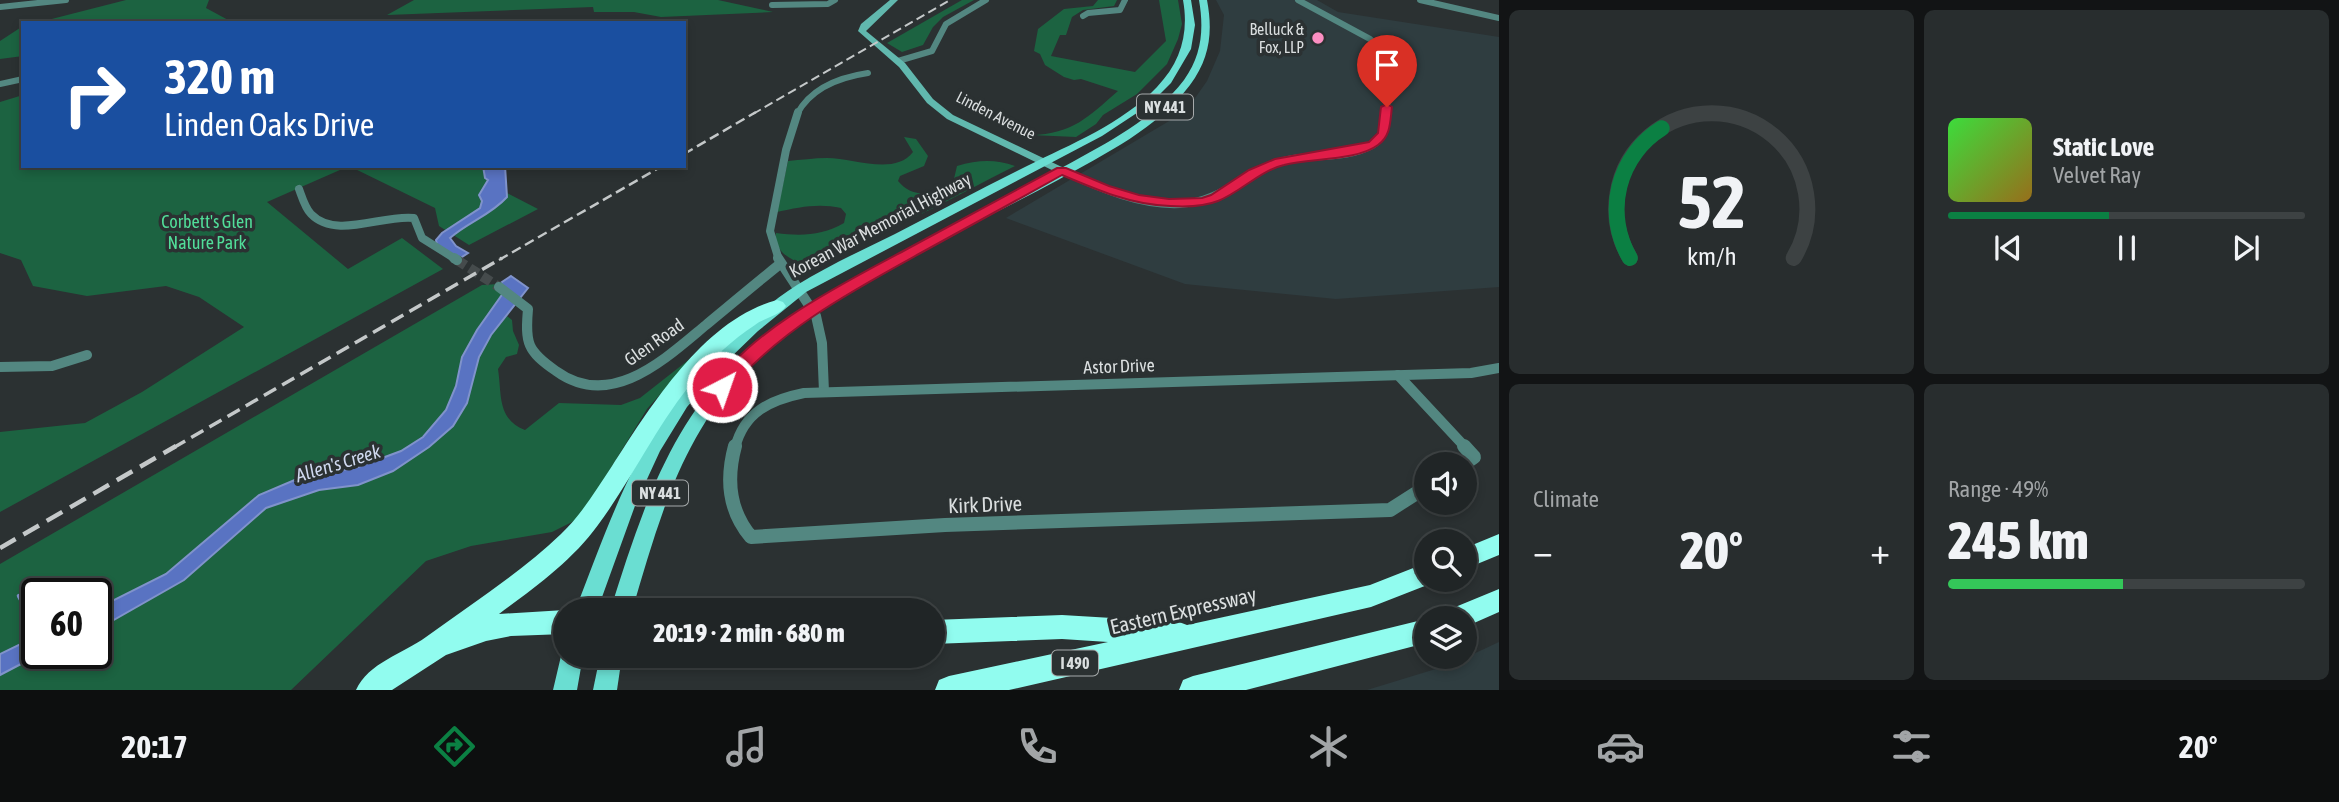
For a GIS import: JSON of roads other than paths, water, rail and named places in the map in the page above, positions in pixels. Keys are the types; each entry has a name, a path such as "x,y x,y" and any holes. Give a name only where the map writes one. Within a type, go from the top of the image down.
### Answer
{"highway":[{"path":"370,690 434,647 551,557 587,522 652,421 695,366 758,313 778,306"},
{"path":"1477,554 1499,544"},
{"name":"Eastern Expressway","path":"949,690 1371,596 1414,579"},
{"path":"1477,609 1499,600"},
{"path":"434,647 488,627 513,621 553,622"},
{"path":"945,632 1062,627 1201,636"},
{"path":"1202,689 1414,634"}],"main road":[{"name":"Korean War Memorial Highway","path":"591,598 643,468 680,404 721,358 778,306 801,289 1121,120 1160,90 1178,66 1191,39 1192,19 1187,0"},
{"name":"NY 441","path":"625,598 650,517 678,452 696,422 744,362 813,308 845,288 1062,171 1148,121 1186,85 1199,63 1207,40 1208,23 1203,0"},
{"path":"565,690 570,668"},
{"path":"605,690 609,668"}],"street":[{"path":"0,7 65,0"},
{"path":"775,2 828,4 835,0"},
{"name":"Linden Avenue","path":"894,0 865,24 862,32 898,61 930,101 950,117 1062,171"},
{"path":"898,61 932,51 946,24 986,0"},
{"path":"1083,16 1088,13 1120,10 1125,0"},
{"path":"1062,171 1121,195 1152,201 1188,203 1216,197 1254,173 1280,162 1363,148 1380,139 1385,128 1389,57 1370,39 1298,0"},
{"path":"1420,0 1499,18"},
{"path":"824,392 819,327 813,308 780,264 773,250 770,231 798,111 814,94 844,76 869,73"},
{"path":"0,84 21,79"},
{"path":"299,189 309,213 328,223 351,226 399,217 414,218 422,238 457,260"},
{"name":"Glen Road","path":"501,288 525,305 528,311 525,336 528,344 556,373 583,384 620,384 655,367 780,264"},
{"path":"0,367 52,366 87,355"},
{"name":"Astor Drive","path":"824,392 1471,373 1499,368"},
{"path":"1398,375 1469,452"},
{"name":"Kirk Drive","path":"824,392 780,397 762,405 749,417 740,431 730,473 731,496 737,519 751,537 945,525 1390,510 1414,495"}],"water":[{"path":"483,168 505,168 507,197 494,209 450,238 456,246 468,253 459,259 437,245 436,240 442,233 480,208 482,201 479,195 488,180"},
{"path":"511,276 528,288 491,335 479,357 467,403 453,426 429,447 393,471 358,485 319,490 266,508 184,580 112,621 112,601 166,574 259,495 297,479 358,467 401,451 423,437 446,410 456,386 462,357 506,289 499,284"},
{"path":"21,644 21,664 0,675 0,654"}],"waterway":[{"path":"19,596 21,600"}],"tunnel":[{"path":"457,260 499,287"}],"railway":[{"path":"753,114 950,0"},
{"path":"686,153 756,112"},
{"path":"499,260 659,168"},
{"path":"173,448 502,258"},
{"path":"0,548 176,446"}],"place":[{"name":"Belluck & Fox, LLP","path":"1318,38"}],"park label":[{"name":"Corbett's Glen Nature Park","path":"207,231"}],"water label":[{"name":"Allen's Creek","path":"338,463"}]}
